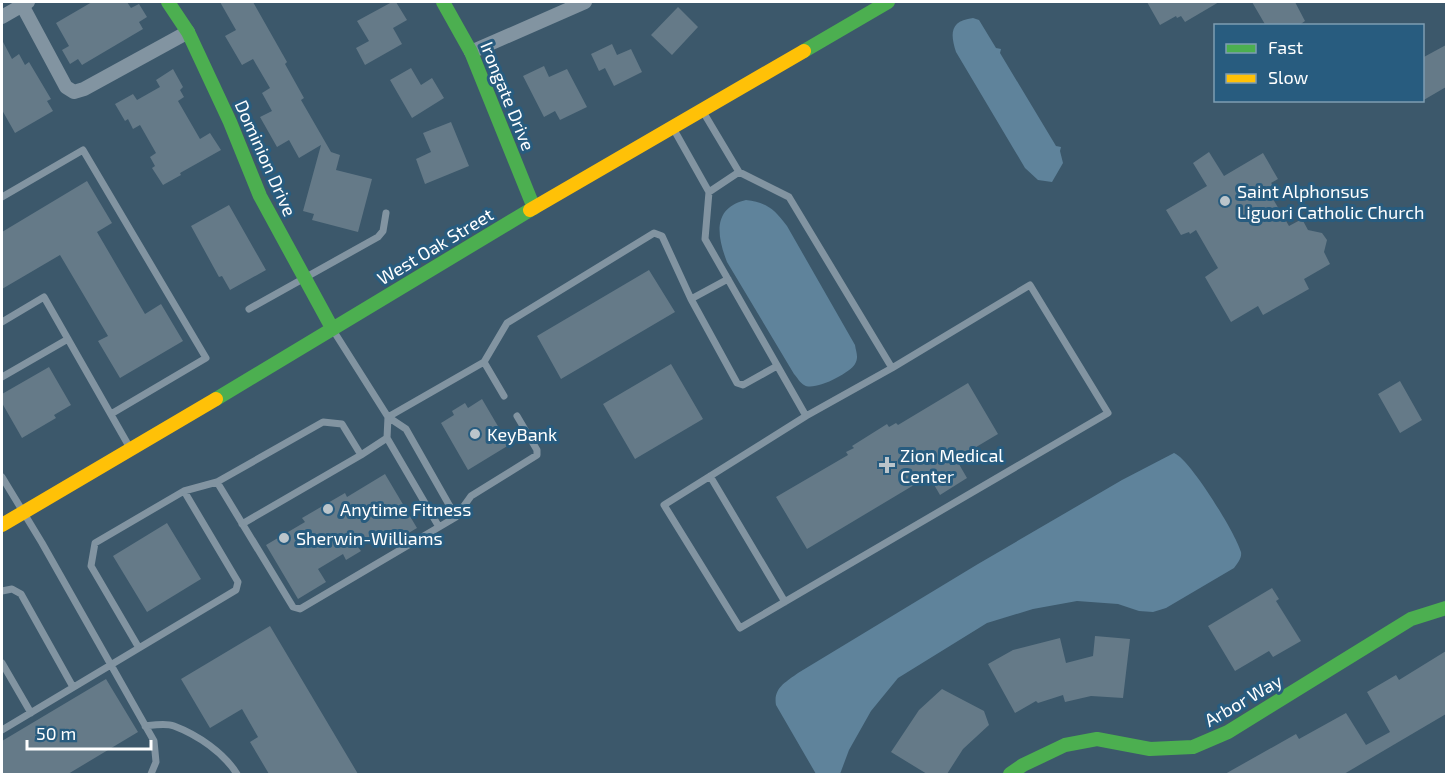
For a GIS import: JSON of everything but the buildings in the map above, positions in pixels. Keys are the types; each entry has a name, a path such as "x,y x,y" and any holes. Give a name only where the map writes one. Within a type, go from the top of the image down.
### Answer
{"street":[{"name":"Dominion Drive","path":"168,2 188,32 230,122 260,196 332,328"},
{"name":"Irongate Drive","path":"443,2 471,52 534,208"},
{"path":"471,52 585,2"},
{"name":"West Oak Street","path":"2,525 534,208 888,2"},
{"path":"2,17 25,3 66,87 74,92 84,89 188,32"},
{"name":"Arbor Way","path":"1010,774 1023,765 1065,745 1097,740 1150,749 1193,747 1228,732 1411,619 1446,608"}],"lane":[{"path":"702,110 739,172 789,197 892,368"},
{"path":"672,128 709,192 705,239 806,416"},
{"path":"2,197 83,150 206,358 111,414"},
{"path":"709,192 739,172"},
{"path":"249,309 378,237 383,231 386,213"},
{"path":"388,417 484,362 507,323 654,233 662,236 691,300 737,383 743,385 777,366"},
{"path":"691,300 728,279"},
{"path":"1030,285 1108,413 740,628 664,505 806,416 892,368 1030,285"},
{"path":"2,322 44,297 131,450"},
{"path":"332,328 388,417 406,429 456,517"},
{"path":"2,377 68,339"},
{"path":"484,362 504,396"},
{"path":"217,482 293,607 300,609 456,517 471,496 537,455 537,450 517,416"},
{"path":"388,417 387,438 439,527"},
{"path":"139,648 91,566 95,543 184,491 217,482 323,422 342,424 361,454"},
{"path":"242,524 387,438"},
{"path":"2,477 154,741 156,762 150,774"},
{"path":"710,477 785,602"},
{"path":"2,730 236,590 238,582 184,491"},
{"path":"2,591 12,589 21,594 73,687"},
{"path":"2,663 31,713"},
{"path":"146,726 172,725 202,741 230,762 237,774"}],"water":[{"path":"973,18 979,20 996,48 1001,49 1000,53 1056,146 1061,147 1063,163 1052,182 1038,180 1025,168 956,52 953,34 956,25"},
{"path":"746,200 770,208 787,226 855,345 857,357 852,368 823,384 804,385 794,374 727,262 720,233 722,216 727,209"},
{"path":"1174,453 1191,468 1231,530 1241,552 1234,568 1166,608 1153,612 1139,611 1118,604 1077,601 1033,609 987,623 898,678 871,711 849,750 840,774 816,774 776,705 776,694 785,683 978,564 1122,480"}],"traffic: fast":[{"path":"168,2 188,32 230,122 260,196 332,328"},
{"path":"443,2 471,52 534,208"},
{"path":"804,51 888,2"},
{"path":"216,399 530,210"},
{"path":"1010,774 1023,765 1065,745 1097,739 1150,749 1193,747 1228,732 1411,619 1446,608"}],"traffic: slow":[{"path":"530,210 804,51"},
{"path":"2,525 216,399"}],"place":[{"name":"Saint Alphonsus Liguori Catholic Church","path":"1225,201"},
{"name":"KeyBank","path":"475,434"},
{"name":"Zion Medical Center","path":"887,465"},
{"name":"Anytime Fitness","path":"328,509"},
{"name":"Sherwin-Williams","path":"284,538"}]}
